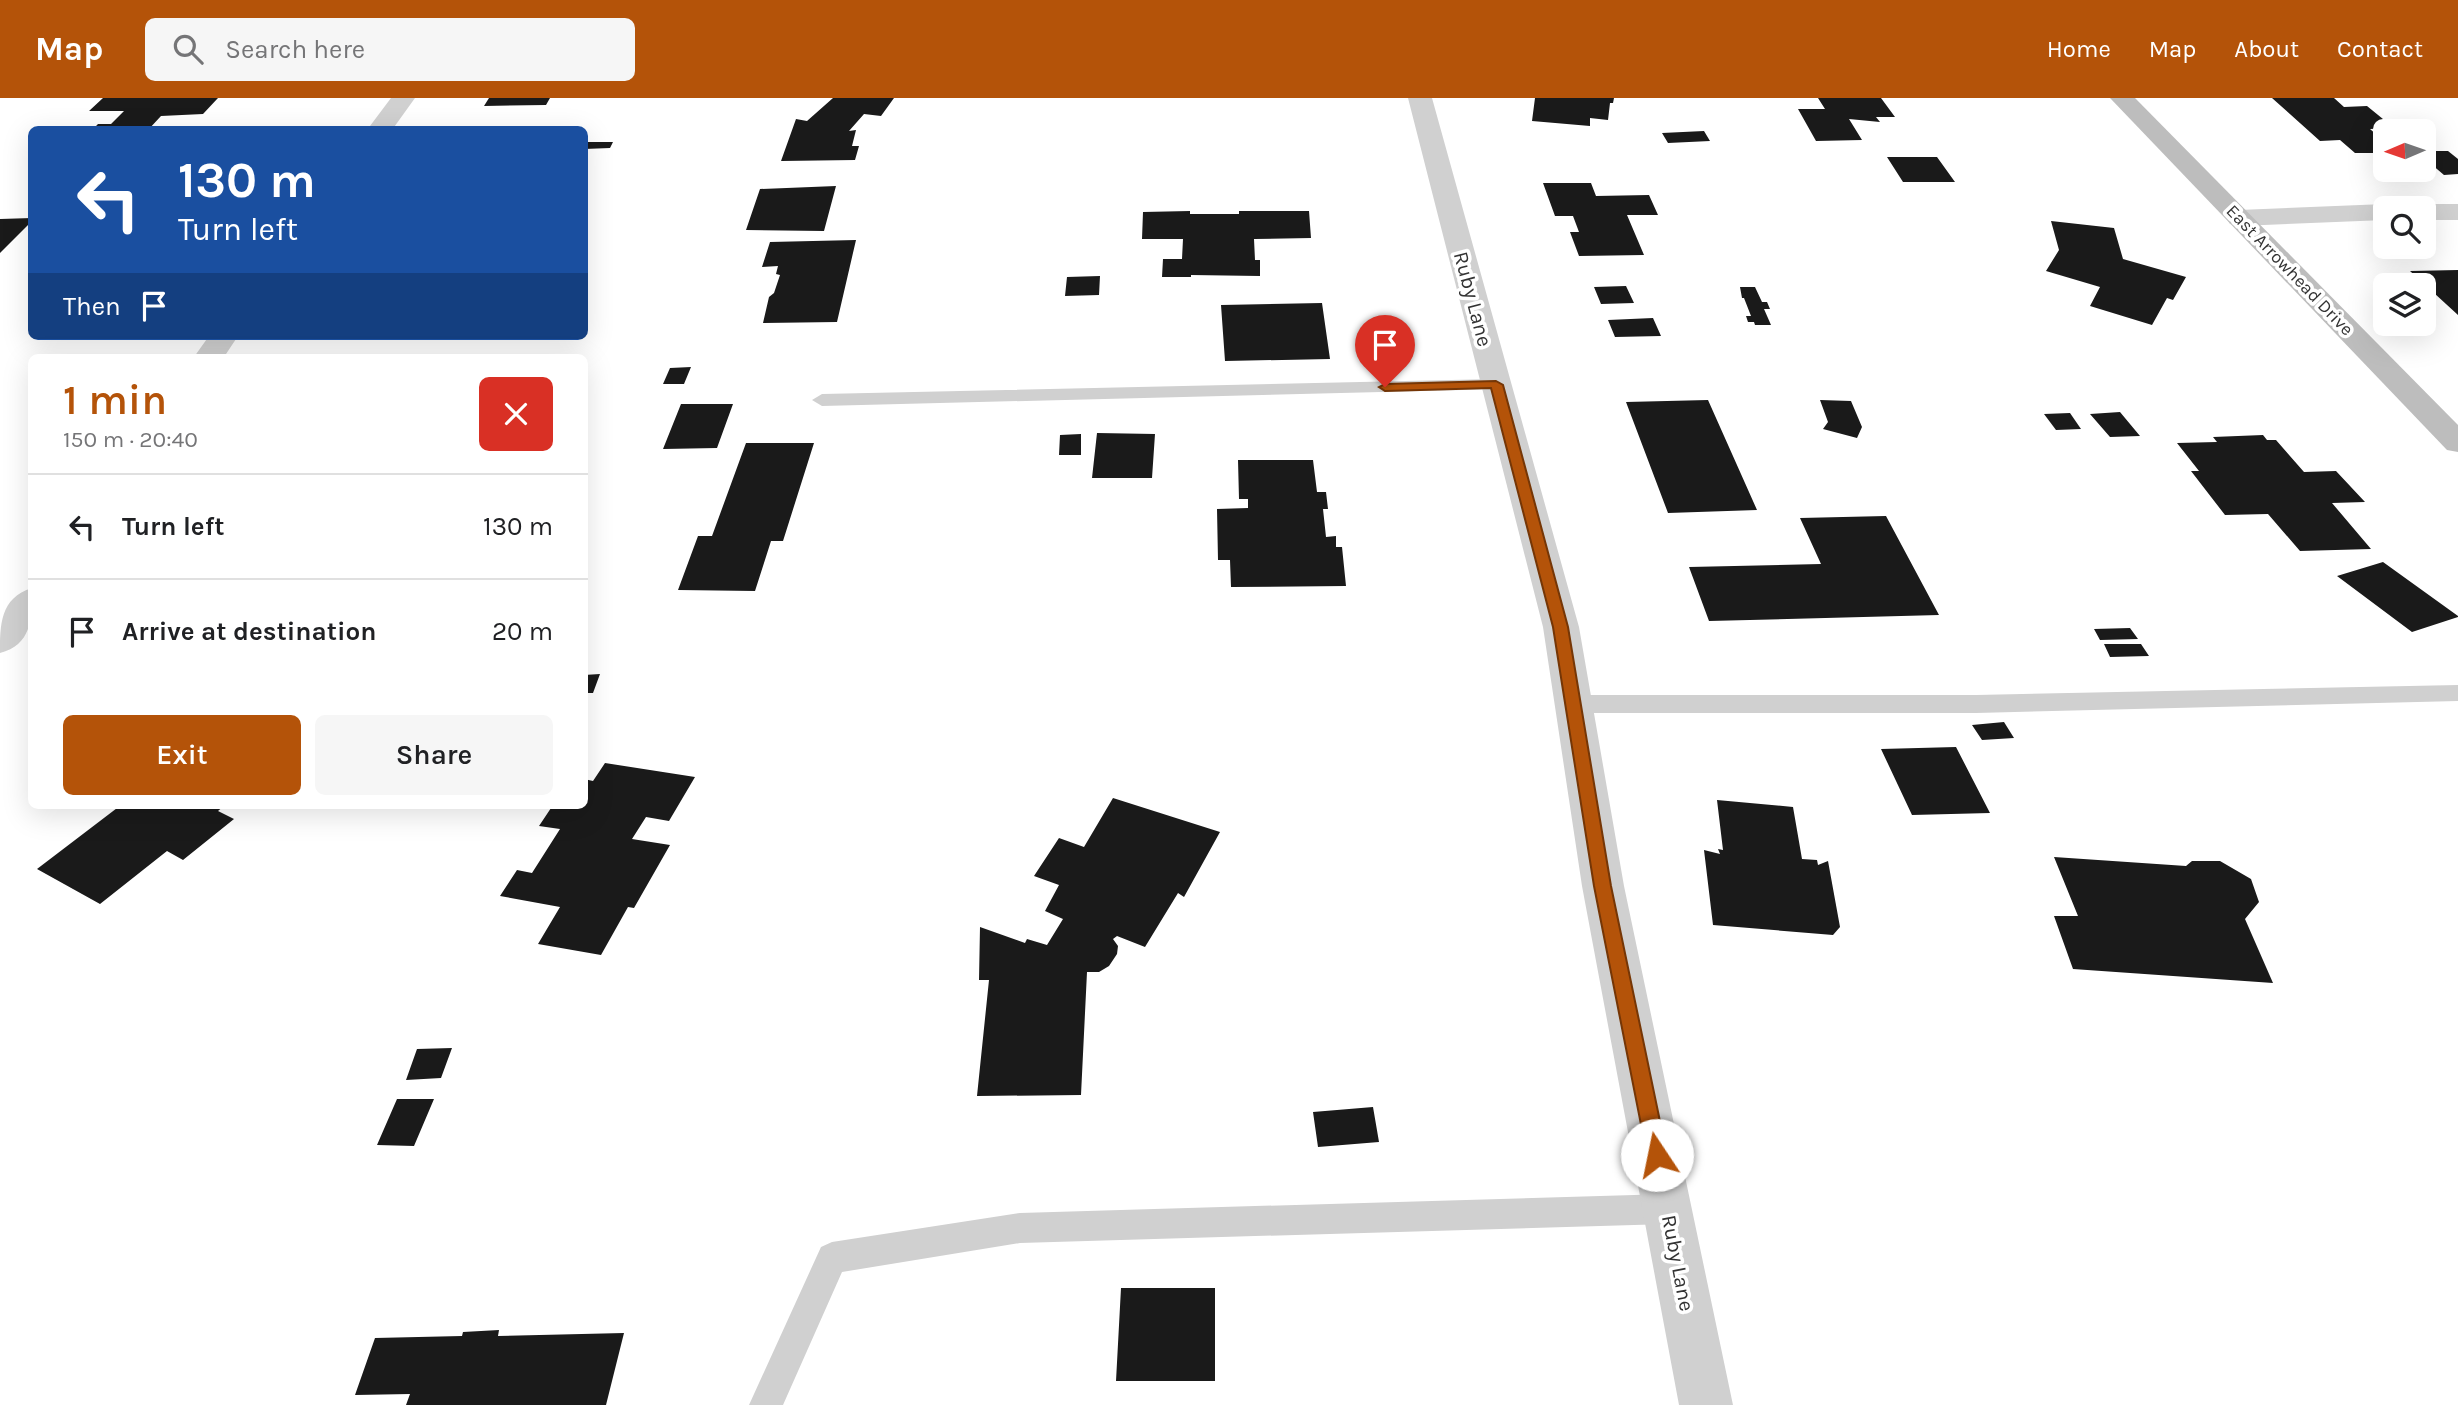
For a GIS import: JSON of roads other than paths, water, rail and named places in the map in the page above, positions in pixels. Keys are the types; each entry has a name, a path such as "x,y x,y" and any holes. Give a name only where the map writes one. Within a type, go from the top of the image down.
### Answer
{"street":[{"path":"382,126 403,98"},
{"name":"Ruby Lane","path":"1420,98 1561,627 1603,886 1706,1405"},
{"name":"East Arrowhead Drive","path":"2122,98 2458,443"},
{"path":"2239,218 2373,212"},
{"path":"2436,212 2458,212"},
{"path":"0,640 28,605"}],"lane":[{"path":"822,400 1496,385"},
{"path":"1574,704 1976,704 2458,693"},
{"path":"766,1405 832,1258 1020,1228 1668,1209"}]}
